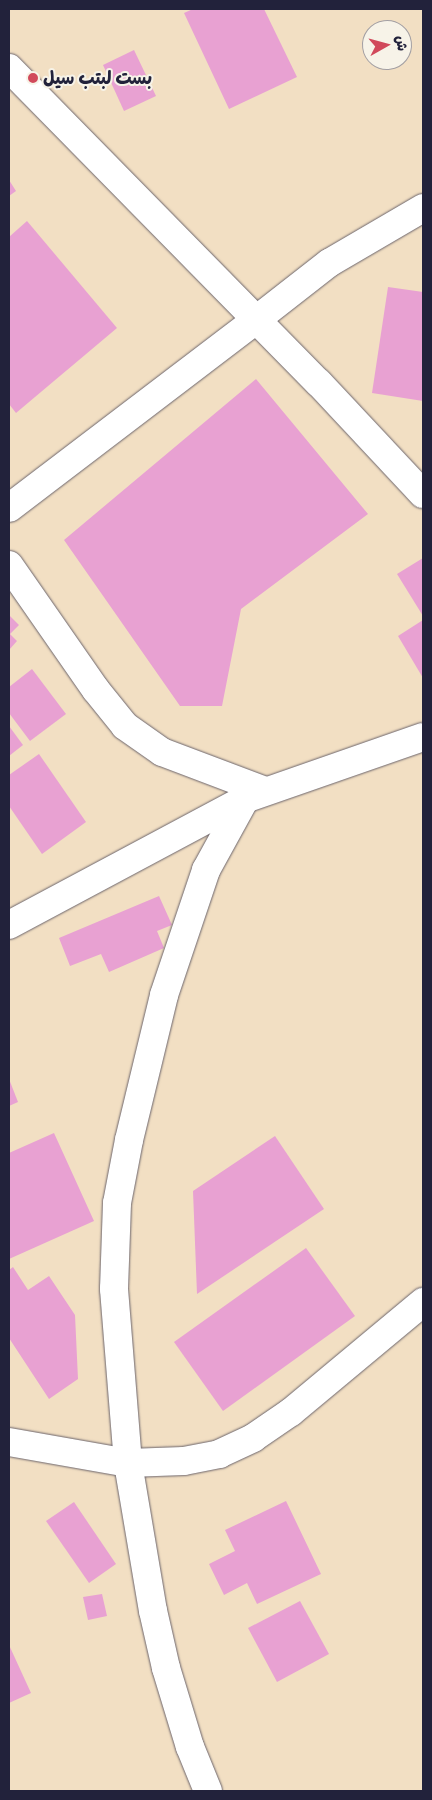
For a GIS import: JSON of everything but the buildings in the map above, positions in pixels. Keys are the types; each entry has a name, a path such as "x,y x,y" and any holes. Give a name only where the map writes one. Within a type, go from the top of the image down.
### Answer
{"main road":[{"path":"9,68 256,320 423,494"},
{"path":"9,508 329,263 423,208"},
{"path":"9,564 96,690 125,726 162,752 255,795"},
{"path":"9,925 255,795 423,737"},
{"path":"208,1791 190,1747 166,1668 153,1611 128,1463 114,1289 117,1202 128,1140 164,995 206,870 255,795"},
{"path":"9,1442 128,1463 184,1460 210,1455 253,1438 291,1412 423,1302"}],"place":[{"name":"بست لبتب سيل","path":"33,78"}]}
